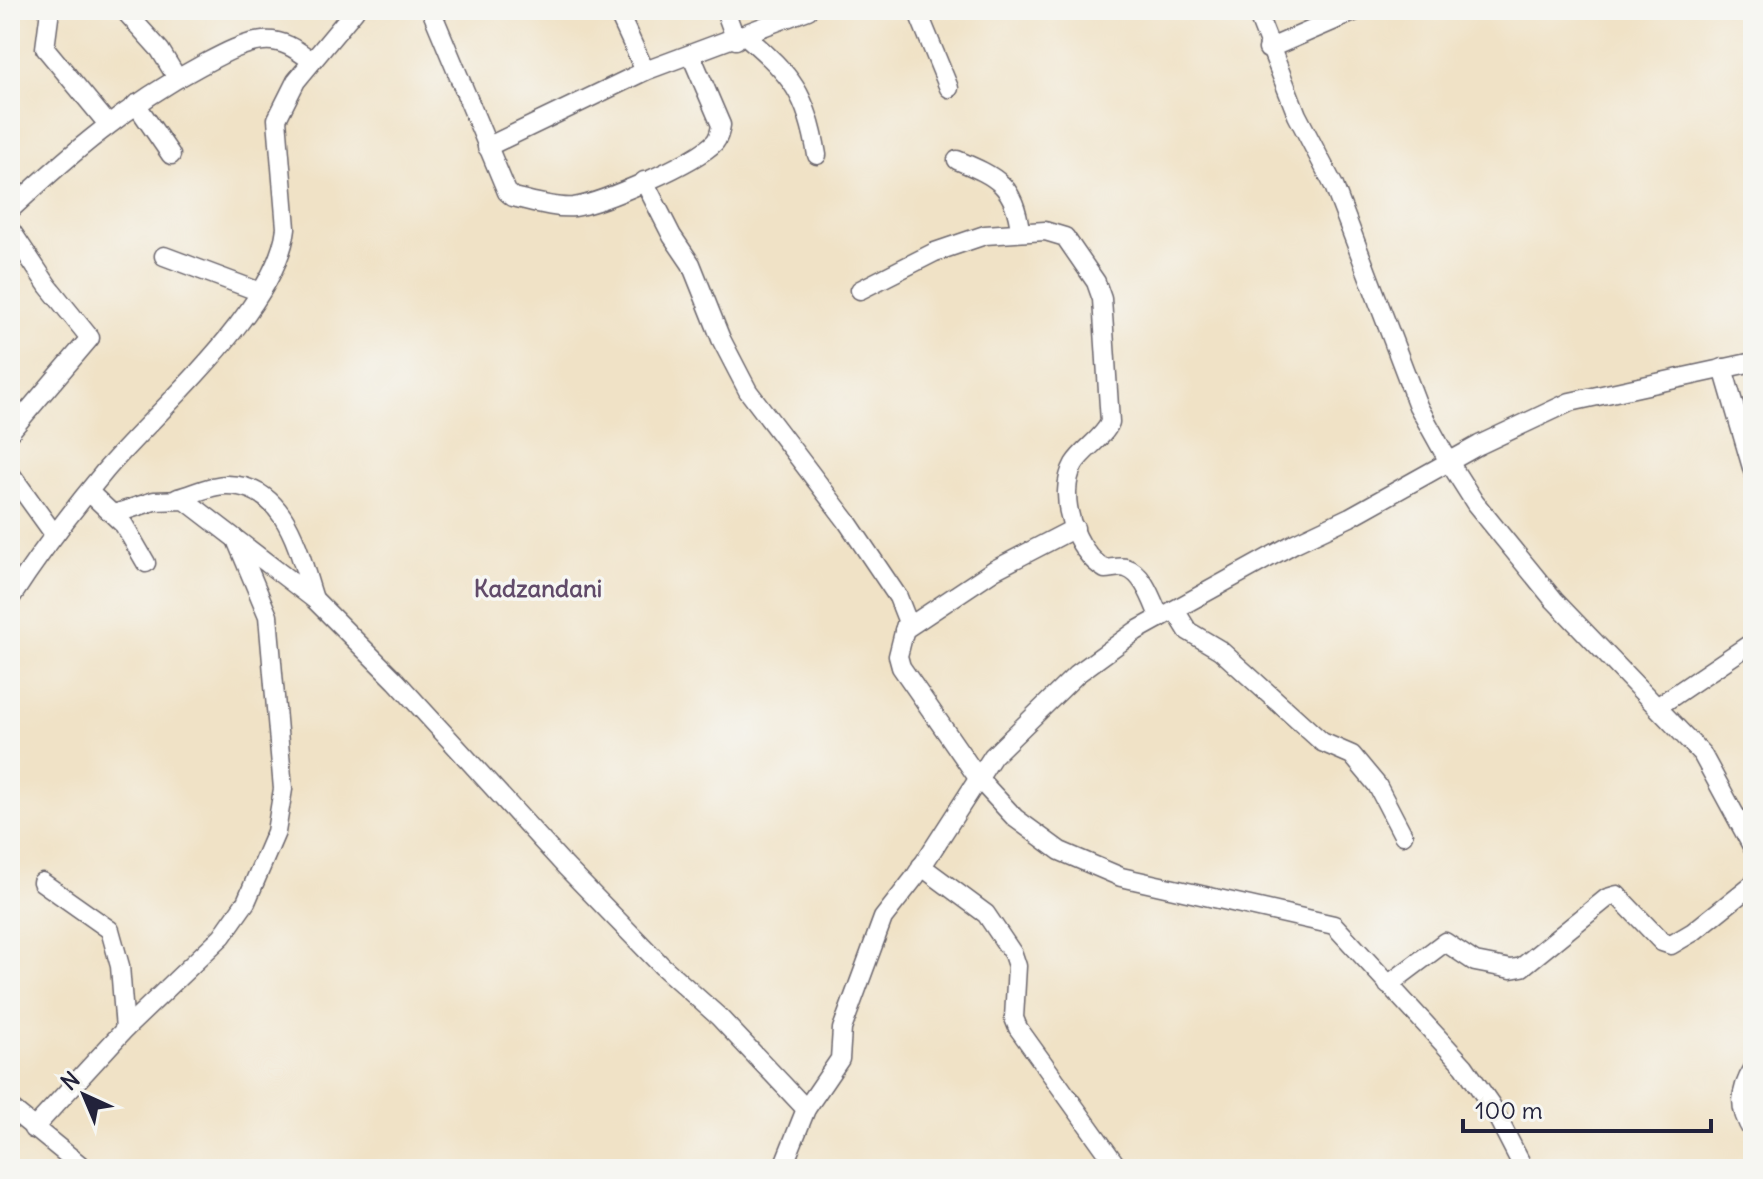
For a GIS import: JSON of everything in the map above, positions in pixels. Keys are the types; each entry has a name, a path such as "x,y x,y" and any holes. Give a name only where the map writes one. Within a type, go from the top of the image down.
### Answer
{"street":[{"path":"50,10 45,48 107,123"},
{"path":"124,10 160,50 177,78"},
{"path":"10,599 54,534 231,332 260,292 272,270 286,228 277,119 296,81 355,10"},
{"path":"431,10 507,192 522,199 577,207 679,166 707,148 720,135 721,125 691,55"},
{"path":"617,10 645,71"},
{"path":"725,10 741,38 782,69 802,95 811,114 817,155"},
{"path":"487,147 645,71 741,38 808,10"},
{"path":"917,10 949,88"},
{"path":"1256,10 1268,49 1334,186 1418,406 1449,462 1512,551 1595,645 1702,754 1753,848"},
{"path":"1268,49 1358,10"},
{"path":"10,210 107,123 177,78 230,51 262,41 282,42 312,61"},
{"path":"136,104 171,155"},
{"path":"957,160 985,172 1013,195 1020,231"},
{"path":"644,181 672,236 691,264 721,339 748,391 846,520 898,597 907,620 898,656 901,667 978,778 1015,818 1039,837 1103,870 1334,925 1476,1081 1524,1169"},
{"path":"10,229 90,338 10,432"},
{"path":"860,290 935,252 991,233 1020,231 1057,233 1065,237 1096,282 1102,299 1110,422 1072,469 1067,499 1075,528 1098,565 1105,569 1125,567 1132,572 1167,614 1188,631 1215,645 1322,742 1352,755 1377,785 1403,835"},
{"path":"164,256 260,292"},
{"path":"782,1169 806,1109 840,1059 842,1029 880,924 1001,745 1045,701 1114,646 1167,614 1449,462 1570,402 1753,362"},
{"path":"1723,368 1753,471"},
{"path":"10,473 54,534"},
{"path":"114,514 137,504 178,498 226,485 245,488 271,500 287,523 314,599"},
{"path":"89,492 130,533 146,563"},
{"path":"178,498 314,599 386,669 566,867 662,966 719,1017 806,1109"},
{"path":"904,630 994,570 1075,528"},
{"path":"33,1129 125,1029 222,936 246,902 276,832 283,789 268,616 237,541"},
{"path":"1657,707 1753,642"},
{"path":"921,866 986,914 1013,954 1017,966 1014,1018 1018,1028 1119,1169"},
{"path":"42,882 110,930 120,966 125,1029"},
{"path":"1388,985 1445,942 1475,962 1511,969 1522,967 1612,895 1623,898 1662,942 1671,945 1693,932 1753,884"},
{"path":"1753,1069 1740,1099 1746,1121 1753,1132"},
{"path":"10,1108 85,1169"}],"district":[{"name":"Kadzandani","path":"538,589"}]}
